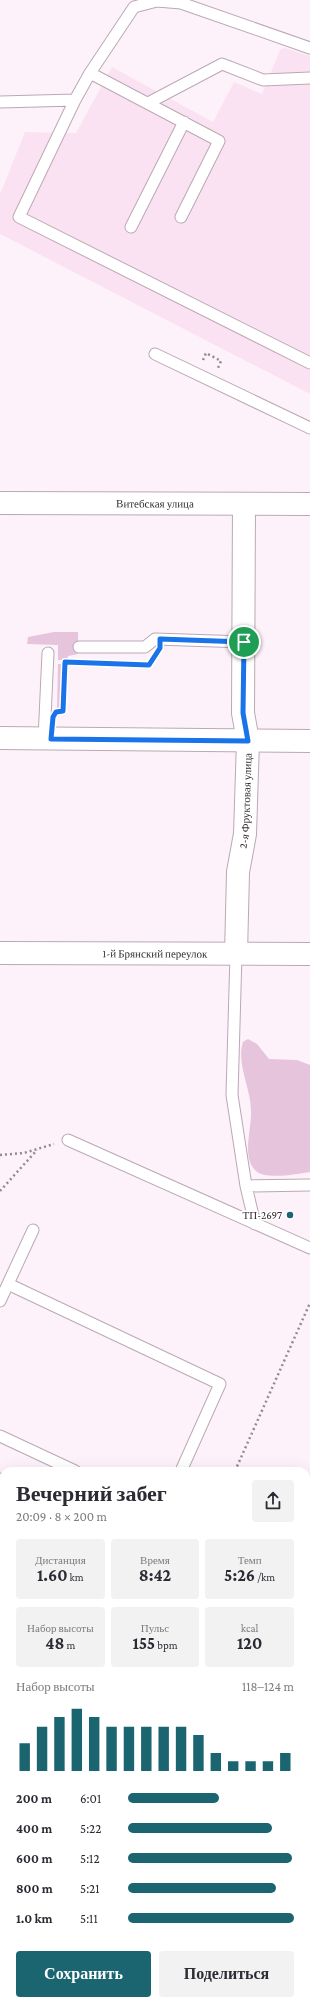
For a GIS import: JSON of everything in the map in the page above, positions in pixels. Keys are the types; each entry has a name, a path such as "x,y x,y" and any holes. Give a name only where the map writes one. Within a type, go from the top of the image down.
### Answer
{"street":[{"name":"Витебская улица","path":"0,503 310,504"},
{"name":"2-я Фруктовая улица","path":"236,954 238,872 245,834 248,741 243,713 244,504"},
{"path":"0,738 310,741"},
{"name":"1-й Брянский переулок","path":"0,953 310,954"}],"lane":[{"path":"310,48 181,3 157,1 134,7 90,73 75,100 19,217 310,363"},
{"path":"148,103 222,64 263,80 310,78"},
{"path":"90,73 219,141 181,217"},
{"path":"0,102 75,100"},
{"path":"130,227 184,122"},
{"path":"155,354 310,428"},
{"path":"79,647 145,647 156,639 244,642"},
{"path":"48,653 48,739"},
{"path":"236,954 232,1095 246,1186 255,1224"},
{"path":"68,1140 310,1248"},
{"path":"246,1186 310,1186"},
{"path":"0,1301 33,1230"},
{"path":"8,1284 220,1384 183,1467"},
{"path":"0,1436 66,1467"}],"path":[{"path":"118,664 149,665 160,648 160,639"},
{"path":"48,739 53,717 56,712 63,711 65,662 80,663"},
{"path":"0,1155 38,1150 68,1140"},
{"path":"0,1191 38,1150"},
{"path":"237,1467 310,1303"}],"shaded area":[{"path":"285,48 310,56 310,394 0,234 0,194 25,132 76,133 112,67 213,122 234,82 262,94 280,50"},
{"path":"54,632 78,632 78,654 68,656 67,660 58,660 58,645 27,644 28,637"},
{"path":"58,664 63,664 61,710 55,711 57,709"},
{"path":"248,1039 257,1044 269,1059 297,1060 310,1065 310,1172 274,1176 260,1174 252,1165 248,1151 251,1111 249,1094 241,1059 243,1042"}],"place":[{"name":"ТП-2697","path":"290,1215"}],"route":[{"path":"160,639 244,642 243,713 248,741 51,739 53,717 56,712 63,711 65,662 149,665 160,648 160,639"}]}
